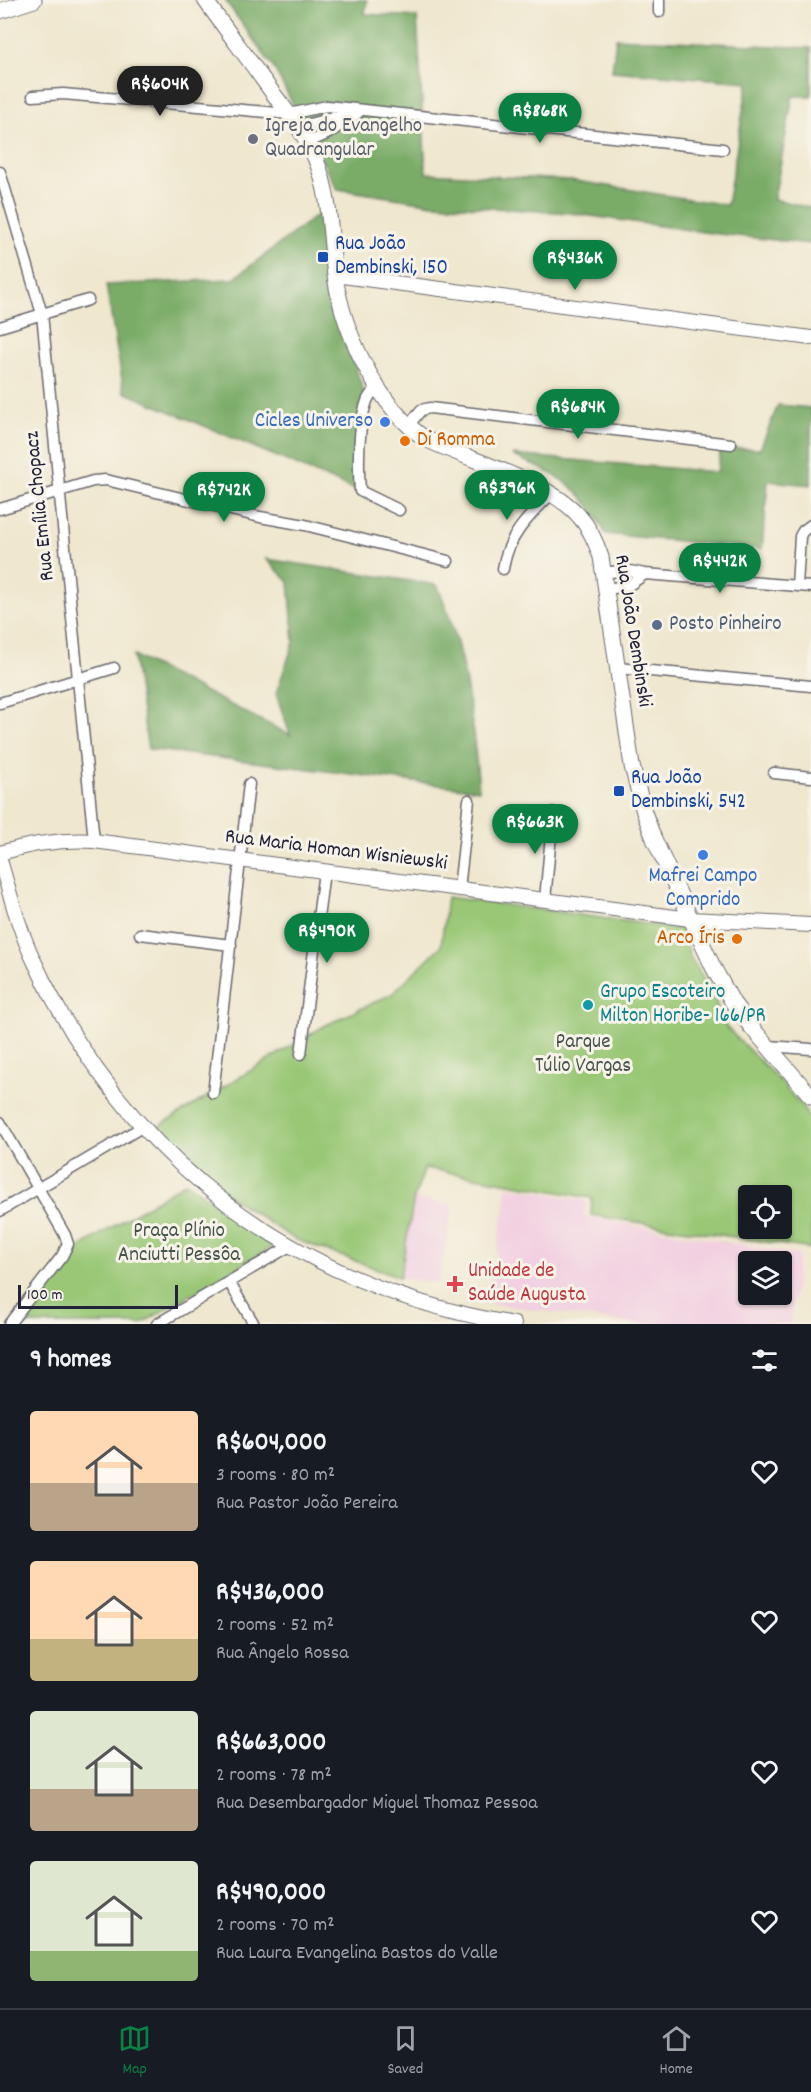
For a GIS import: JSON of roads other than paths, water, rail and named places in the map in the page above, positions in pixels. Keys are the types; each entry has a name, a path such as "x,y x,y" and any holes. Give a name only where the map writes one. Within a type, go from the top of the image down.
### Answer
{"main road":[{"path":"0,11 34,0"},
{"name":"Rua João Dembinski","path":"205,0 293,121 315,157 324,184 335,275 343,314 352,336 389,404 408,426 436,444 551,494 579,515 589,529 598,549 604,573 628,742 639,796 654,839 713,967 734,1003 811,1096"}],"street":[{"path":"659,0 659,12"},
{"path":"33,96 63,94 293,121 361,111"},
{"path":"293,121 327,106 723,149"},
{"path":"307,143 329,134 361,111"},
{"name":"Rua Emília Chopacz","path":"0,172 42,314 94,841"},
{"path":"335,275 811,338"},
{"path":"0,327 88,300"},
{"path":"378,386 368,397 364,410 358,462 360,491 399,510"},
{"path":"408,426 421,410 430,408 731,444"},
{"path":"0,509 93,481 113,481 448,561"},
{"path":"503,569 505,553 521,525 551,494"},
{"path":"797,586 800,536 811,525"},
{"path":"604,573 625,570 645,574 811,587"},
{"path":"606,589 628,585 645,574"},
{"path":"0,703 114,668"},
{"path":"618,668 811,686"},
{"path":"774,773 811,777"},
{"path":"213,1094 249,784"},
{"path":"459,889 469,800"},
{"path":"545,900 553,813"},
{"name":"Rua Maria Homan Wisniewski","path":"0,853 60,840 94,841 690,919 811,925"},
{"path":"0,860 26,942 59,1010 89,1060 142,1127 207,1188 258,1226 339,1272 396,1295 508,1324"},
{"path":"301,1054 324,871"},
{"path":"140,934 231,945"},
{"path":"768,1046 811,1049"},
{"path":"0,1122 65,1234 68,1244 62,1256 9,1324"},
{"path":"0,1211 142,1127"},
{"path":"157,1324 290,1246"},
{"path":"229,1282 254,1324"}],"place":[{"name":"Igreja do Evangelho Quadrangular","path":"253,139"},
{"name":"Rua João Dembinski, 150","path":"323,257"},
{"name":"Cicles Universo","path":"385,422"},
{"name":"Di Romma","path":"405,441"},
{"name":"Posto Pinheiro","path":"657,625"},
{"name":"Rua João Dembinski, 542","path":"619,791"},
{"name":"Mafrei Campo Comprido","path":"703,855"},
{"name":"Arco Íris","path":"737,939"},
{"name":"Grupo Escoteiro Milton Horibe- 166/PR","path":"588,1005"},
{"name":"Unidade de Saúde Augusta","path":"455,1284"}],"park label":[{"name":"Parque Túlio Vargas","path":"583,1055"},
{"name":"Praça Plínio Anciutti Pessôa","path":"179,1244"}]}
